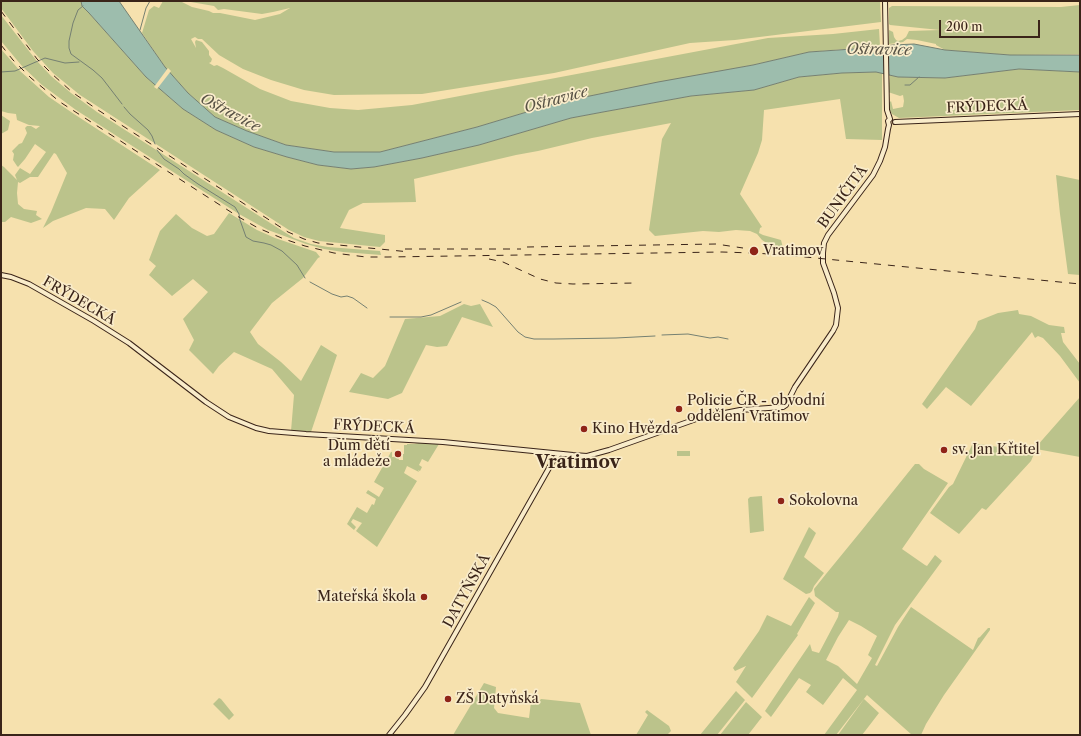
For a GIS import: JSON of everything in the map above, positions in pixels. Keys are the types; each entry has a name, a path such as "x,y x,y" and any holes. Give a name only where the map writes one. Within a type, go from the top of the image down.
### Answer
{"main road":[{"path":"885,1 887,110 890,119 888,121 889,125 893,125 895,122 893,119 890,119"},
{"name":"FRÝDECKÁ","path":"895,122 1080,114"},
{"name":"BUNIČITÁ","path":"783,407 786,406 797,384 836,325 838,314 837,302 823,263 824,245 828,235 876,169 883,154 889,125"},
{"name":"FRÝDECKÁ","path":"1,275 12,277 29,284 94,321 138,349 217,410 229,417 256,428 282,433 443,442 587,456 600,453 698,418 740,410 783,407"},
{"name":"DATYŇSKÁ","path":"389,735 424,688 553,461 559,454"}],"green space":[{"path":"1,1 81,1 82,6 146,77 183,109 216,130 254,147 318,165 351,169 374,167 479,145 571,118 691,96 754,90 799,77 842,73 882,73 882,140 846,139 840,99 764,110 762,140 758,153 740,194 762,227 760,228 759,233 781,240 783,248 770,245 762,240 757,234 750,231 703,231 655,236 649,230 662,139 671,123 592,138 414,179 416,202 363,203 349,210 340,228 385,235 385,242 380,247 319,241 304,237 289,230 80,95 53,73 33,51 1,8"},
{"path":"163,1 180,1 192,7 213,13 255,20 280,14 290,8 262,14 224,9 218,10 214,6 185,1 880,1 881,22 735,40 690,43 554,73 422,94 334,95 304,90 271,80 243,69 219,55 202,39 195,37 191,39 196,48 196,40 202,42 209,51 209,55 212,59 209,63 223,68 260,89 291,101 330,108 358,110 412,105 768,38 833,34 879,29 880,46 809,52 753,65 580,98 380,152 334,152 286,145 247,131 215,117 188,93 165,67 142,33 149,10 154,6 159,8"},
{"path":"1080,5 1080,54 1010,55 945,50 936,44 907,39 903,42 889,44 889,30 893,32 894,37 898,41 906,37 909,31 940,30 890,25 889,8 892,6 1061,7"},
{"path":"1,15 36,60 51,76 71,93 97,112 278,228 294,238 311,244 328,247 380,251 381,255 343,252 306,244 268,230 239,214 76,110 42,85 22,66 1,41"},
{"path":"1,49 20,71 49,97 160,170 129,198 114,220 105,209 86,208 53,221 43,228 67,173 54,153 38,177 30,177 20,183 18,182 18,204 24,209 37,211 36,215 42,219 31,223 11,217 5,222 1,222 1,165 17,180 15,175 20,168 30,174 46,152 35,144 18,167 13,160 14,154 12,151 22,143 27,133 25,128 27,126 31,126 36,129 40,126 29,125 17,120 16,114 1,111"},
{"path":"1019,69 1080,72 1080,110 899,118 892,114 889,109 889,103 891,101 893,109 903,107 904,101 903,95 900,96 888,92 890,75 898,77 945,78"},
{"path":"1,115 10,121 8,130 1,134"},
{"path":"1056,175 1080,180 1080,275 1068,274"},
{"path":"229,213 257,230 275,238 316,252 320,257 303,278 272,303 250,332 258,344 281,362 301,381 321,345 337,355 311,432 291,431 294,395 272,369 234,352 213,374 189,350 194,340 183,319 208,292 193,279 172,296 149,275 156,266 149,260 160,231 176,214 192,228 207,236 214,234"},
{"path":"464,304 471,306 480,304 493,327 462,317 447,346 437,347 426,345 402,393 388,399 349,392 361,373 373,378 385,366 405,319 440,316"},
{"path":"1018,310 1019,314 1031,316 1049,325 1064,327 1065,333 1061,333 1063,342 1080,364 1080,383 1060,356 1043,338 1038,336 1035,338 1032,332 971,406 946,387 927,409 922,404 975,329 978,321 998,313"},
{"path":"1080,397 1080,457 1036,449 1036,447"},
{"path":"419,443 439,444 428,462 422,459 419,465 422,467 420,471 418,470 419,472 407,466 404,473 417,481 377,547 356,531 362,523 353,519 351,522 356,527 354,530 347,524 357,507 367,513 372,504 374,505 376,499 366,493 368,490 379,497 384,488 374,482 391,452 392,457 398,457 399,460 403,460 404,445"},
{"path":"973,443 1005,448 1005,451 1008,453 1011,449 1034,454 1031,461 986,510 982,508 959,534 930,513 949,487 953,484"},
{"path":"677,451 690,451 690,456 677,456"},
{"path":"915,464 919,464 924,469 948,483 902,549 927,566 935,555 942,561 895,625 875,665 877,666 898,627 911,607 973,650 978,638 988,628 990,628 990,630 944,695 921,735 912,735 867,695 836,735 824,735 857,690 843,678 823,705 806,692 811,685 799,678 771,717 765,711 810,644 812,651 819,653 838,617 839,612 836,612 815,596 814,589","holes":["849,620 877,636 868,655 872,658 857,684 838,666 826,660"]},
{"path":"762,496 764,531 750,533 748,499 750,497"},
{"path":"809,527 816,533 804,557 824,573 812,591 806,594 783,579"},
{"path":"809,597 815,603 797,634 798,635 752,698 736,682 746,666 735,671 733,668 759,631 767,615 791,626"},
{"path":"484,683 496,687 494,708 498,713 529,718 531,702 537,703 541,699 580,703 591,735 453,735"},
{"path":"736,691 745,700 717,735 700,735"},
{"path":"219,698 234,715 229,720 213,704"},
{"path":"864,699 879,713 862,735 838,735"},
{"path":"746,702 762,717 748,735 720,735"},
{"path":"647,710 669,726 671,731 667,735 636,735 648,715 645,712"}],"water":[{"name":"Ostravice","path":"81,1 119,1 165,67 188,93 215,117 247,131 286,145 334,152 380,152 580,98 753,65 809,52 914,44 945,50 1010,55 1080,55 1080,72 1019,69 945,78 898,77 876,72 842,73 799,77 754,90 691,96 571,118 479,145 374,167 351,169 318,165 287,157 254,147 216,130 183,109 146,77 82,6"}],"pier":[{"path":"168,68 171,71 157,89 154,87"}],"waterway":[{"path":"140,30 146,8 150,1"},
{"path":"83,6 78,10 73,23 69,41 71,54 102,78 122,104"},
{"path":"1,72 15,71 45,58 65,63 79,62"},
{"path":"905,85 910,85 919,77"},
{"path":"124,107 148,130 155,144"},
{"path":"157,150 164,159 184,174 235,207 239,214 246,237 253,241 271,245 282,251 297,265 305,278"},
{"path":"310,282 332,294 341,297 347,296 353,298 367,308"},
{"path":"482,300 496,307 518,332 525,337 534,339 655,336"},
{"path":"390,317 421,317 431,315 461,302"},
{"path":"662,335 688,334 710,338 718,337 728,339"}],"railway":[{"path":"1,11 37,59 72,92 288,232 318,243 410,252"},
{"path":"1,45 13,60 31,78 60,102 237,216 258,228 284,239 334,253 366,257 722,252 753,253 1080,284"},
{"path":"527,247 716,244 743,248"},
{"path":"405,249 521,249"},
{"path":"489,259 503,262 540,279 556,283 636,283"}],"place":[{"name":"Vratimov","path":"754,251"},
{"name":"Policie ČR - obvodní oddělení Vratimov","path":"679,409"},
{"name":"Kino Hvězda","path":"584,429"},
{"name":"sv. Jan Křtitel","path":"944,450"},
{"name":"Dům dětí a mládeže","path":"398,454"},
{"name":"Sokolovna","path":"781,501"},
{"name":"Mateřská škola","path":"424,597"},
{"name":"ZŠ Datyňská","path":"448,699"}],"district":[{"name":"Vratimov","path":"578,463"}]}
